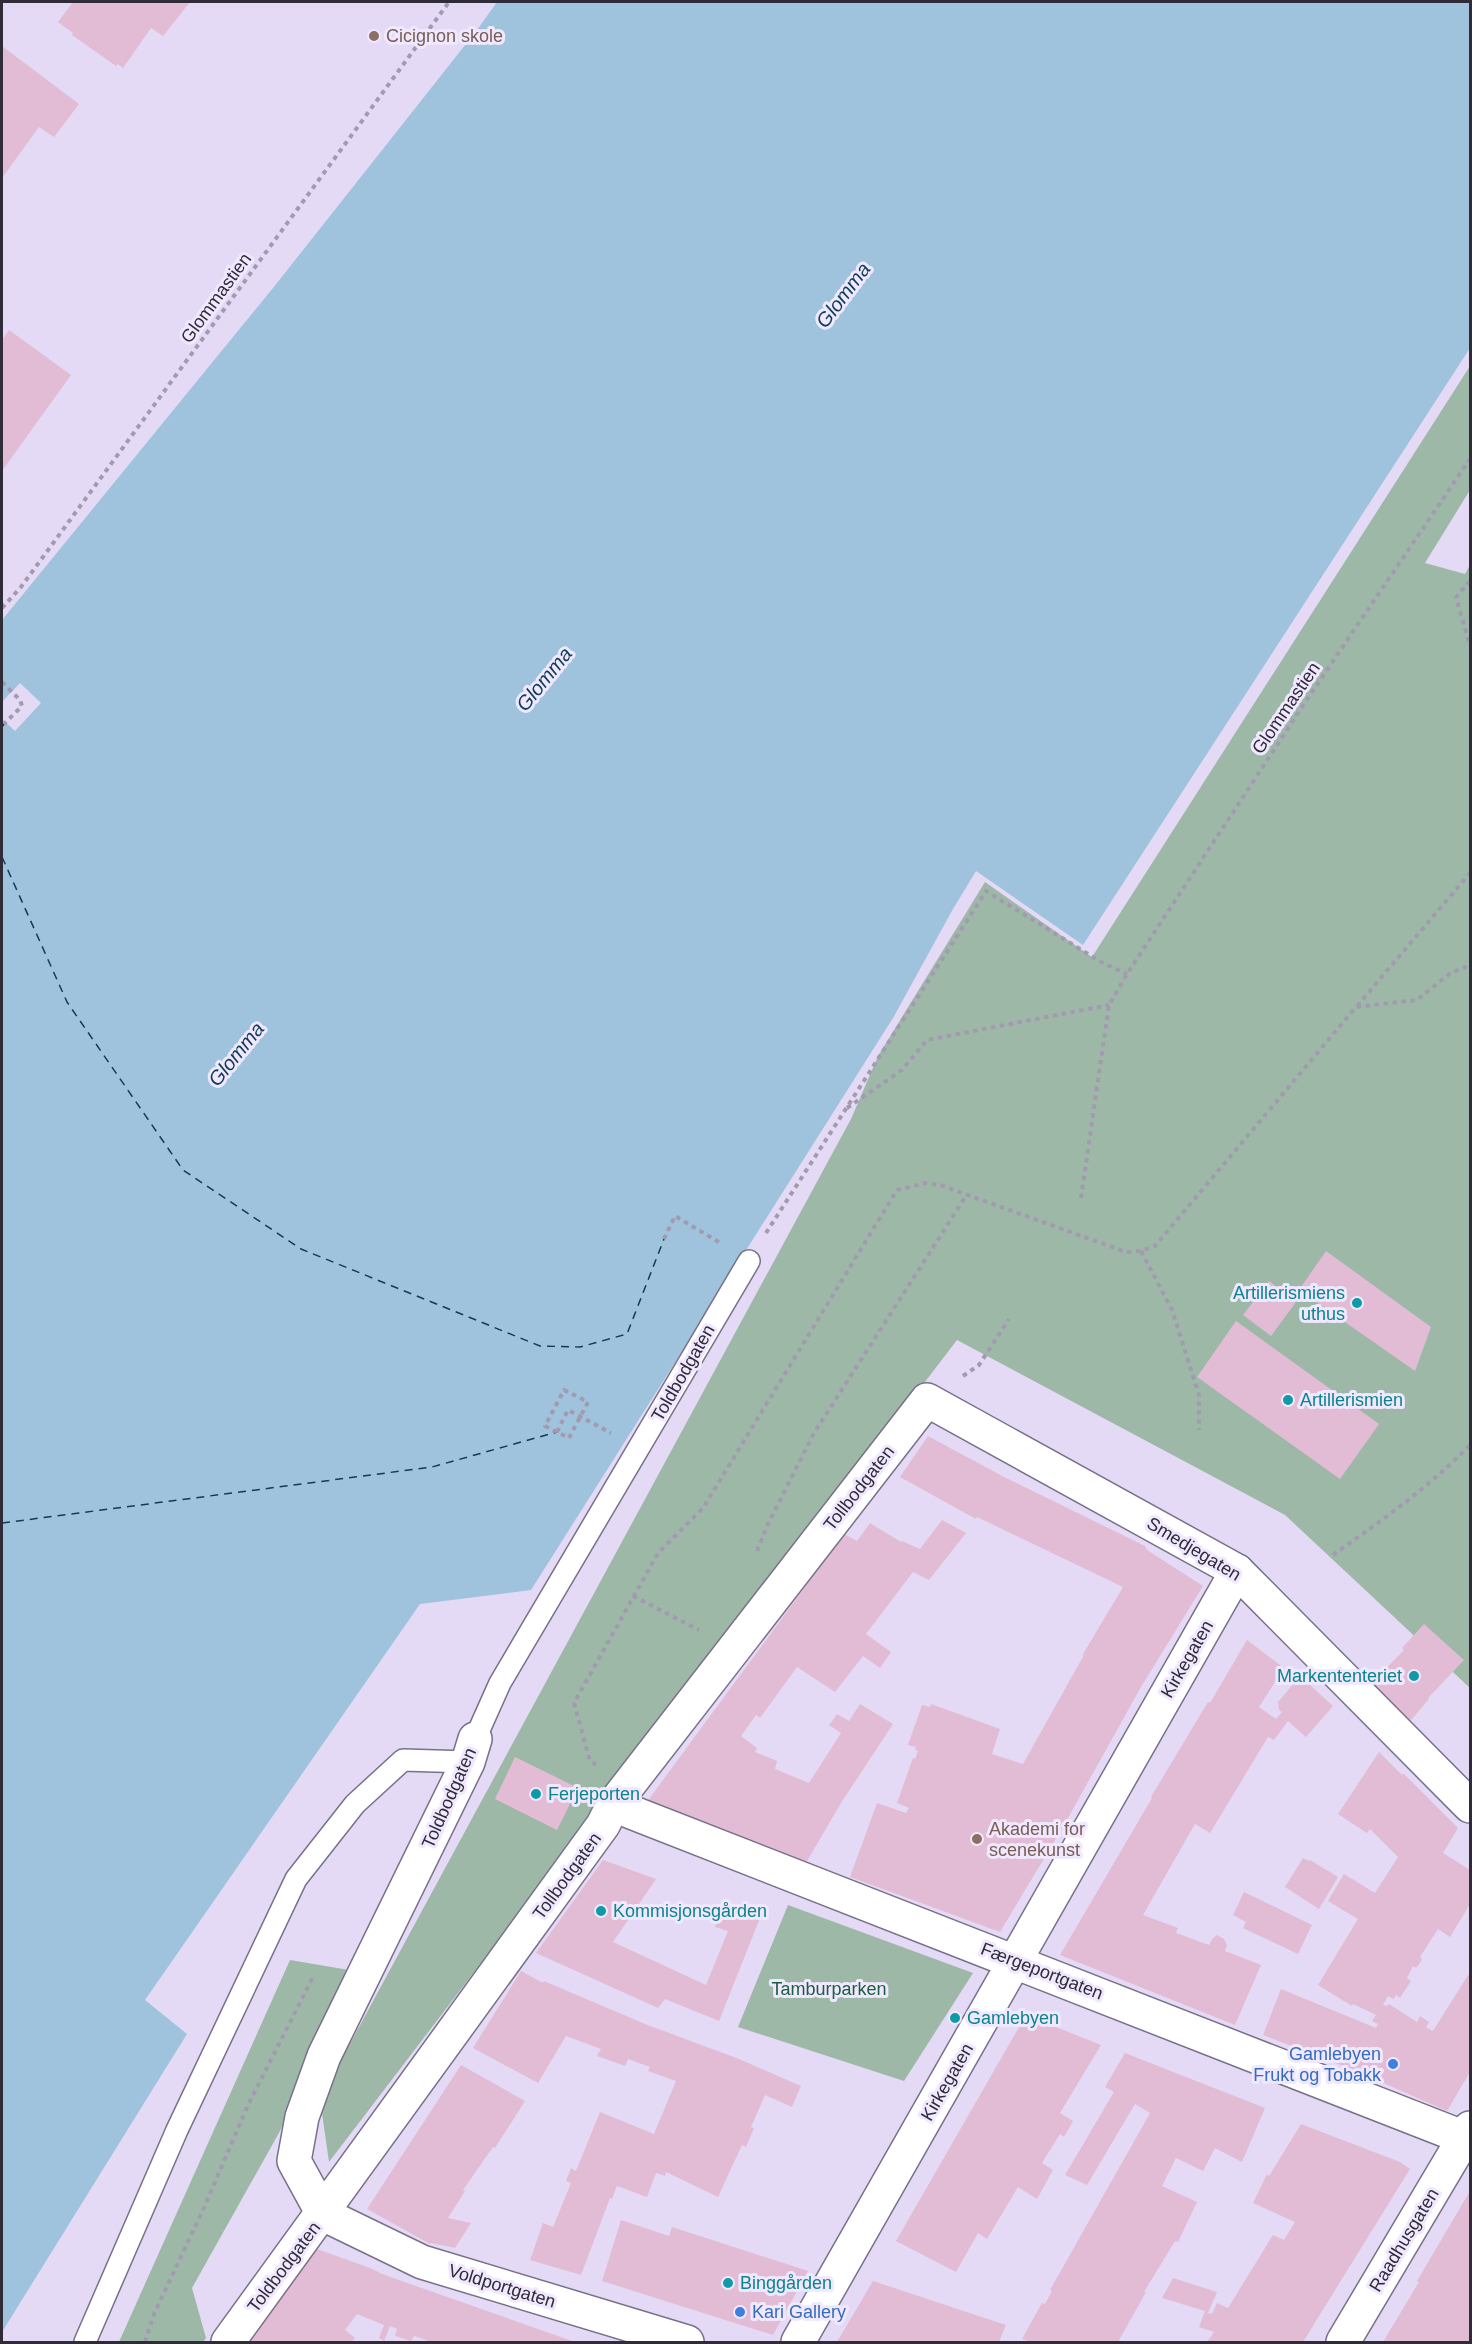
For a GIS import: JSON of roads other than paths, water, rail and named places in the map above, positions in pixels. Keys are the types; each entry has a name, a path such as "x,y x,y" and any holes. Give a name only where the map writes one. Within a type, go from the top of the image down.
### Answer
{"street":[{"name":"Smedjegaten","path":"927,1400 1237,1570 1470,1806"},
{"name":"Tollbodgaten","path":"323,2214 596,1835 620,1795 927,1400"},
{"name":"Kirkegaten","path":"798,2343 1237,1570"},
{"name":"Toldbodgaten","path":"228,2343 323,2214 294,2161 302,2117 324,2056 471,1751"},
{"name":"Færgeportgaten","path":"620,1795 1016,1961 1469,2135"},
{"name":"Raadhusgaten","path":"1343,2343 1469,2135"},
{"name":"Voldportgaten","path":"323,2214 422,2262 687,2343"}],"lane":[{"name":"Toldbodgaten","path":"471,1751 500,1683 749,1261"},
{"path":"85,2343 177,2130 296,1879 355,1804 403,1760 471,1751"}],"water":[{"name":"Glomma","path":"497,2 1470,2 1470,348 1083,945 976,871 893,1018 531,1590 420,1604 145,2000 187,2034 2,2332 2,620 273,288"}],"place":[{"name":"Cicignon skole","path":"374,36"},
{"name":"Artillerismiens uthus","path":"1357,1303"},
{"name":"Artillerismien","path":"1288,1400"},
{"name":"Markententeriet","path":"1414,1676"},
{"name":"Ferjeporten","path":"536,1794"},
{"name":"Akademi for scenekunst","path":"977,1839"},
{"name":"Kommisjonsgården","path":"601,1911"},
{"name":"Gamlebyen","path":"955,2018"},
{"name":"Gamlebyen Frukt og Tobakk","path":"1393,2064"},
{"name":"Binggården","path":"728,2283"},
{"name":"Kari Gallery","path":"740,2312"}],"park label":[{"name":"Tamburparken","path":"829,1989"}]}
